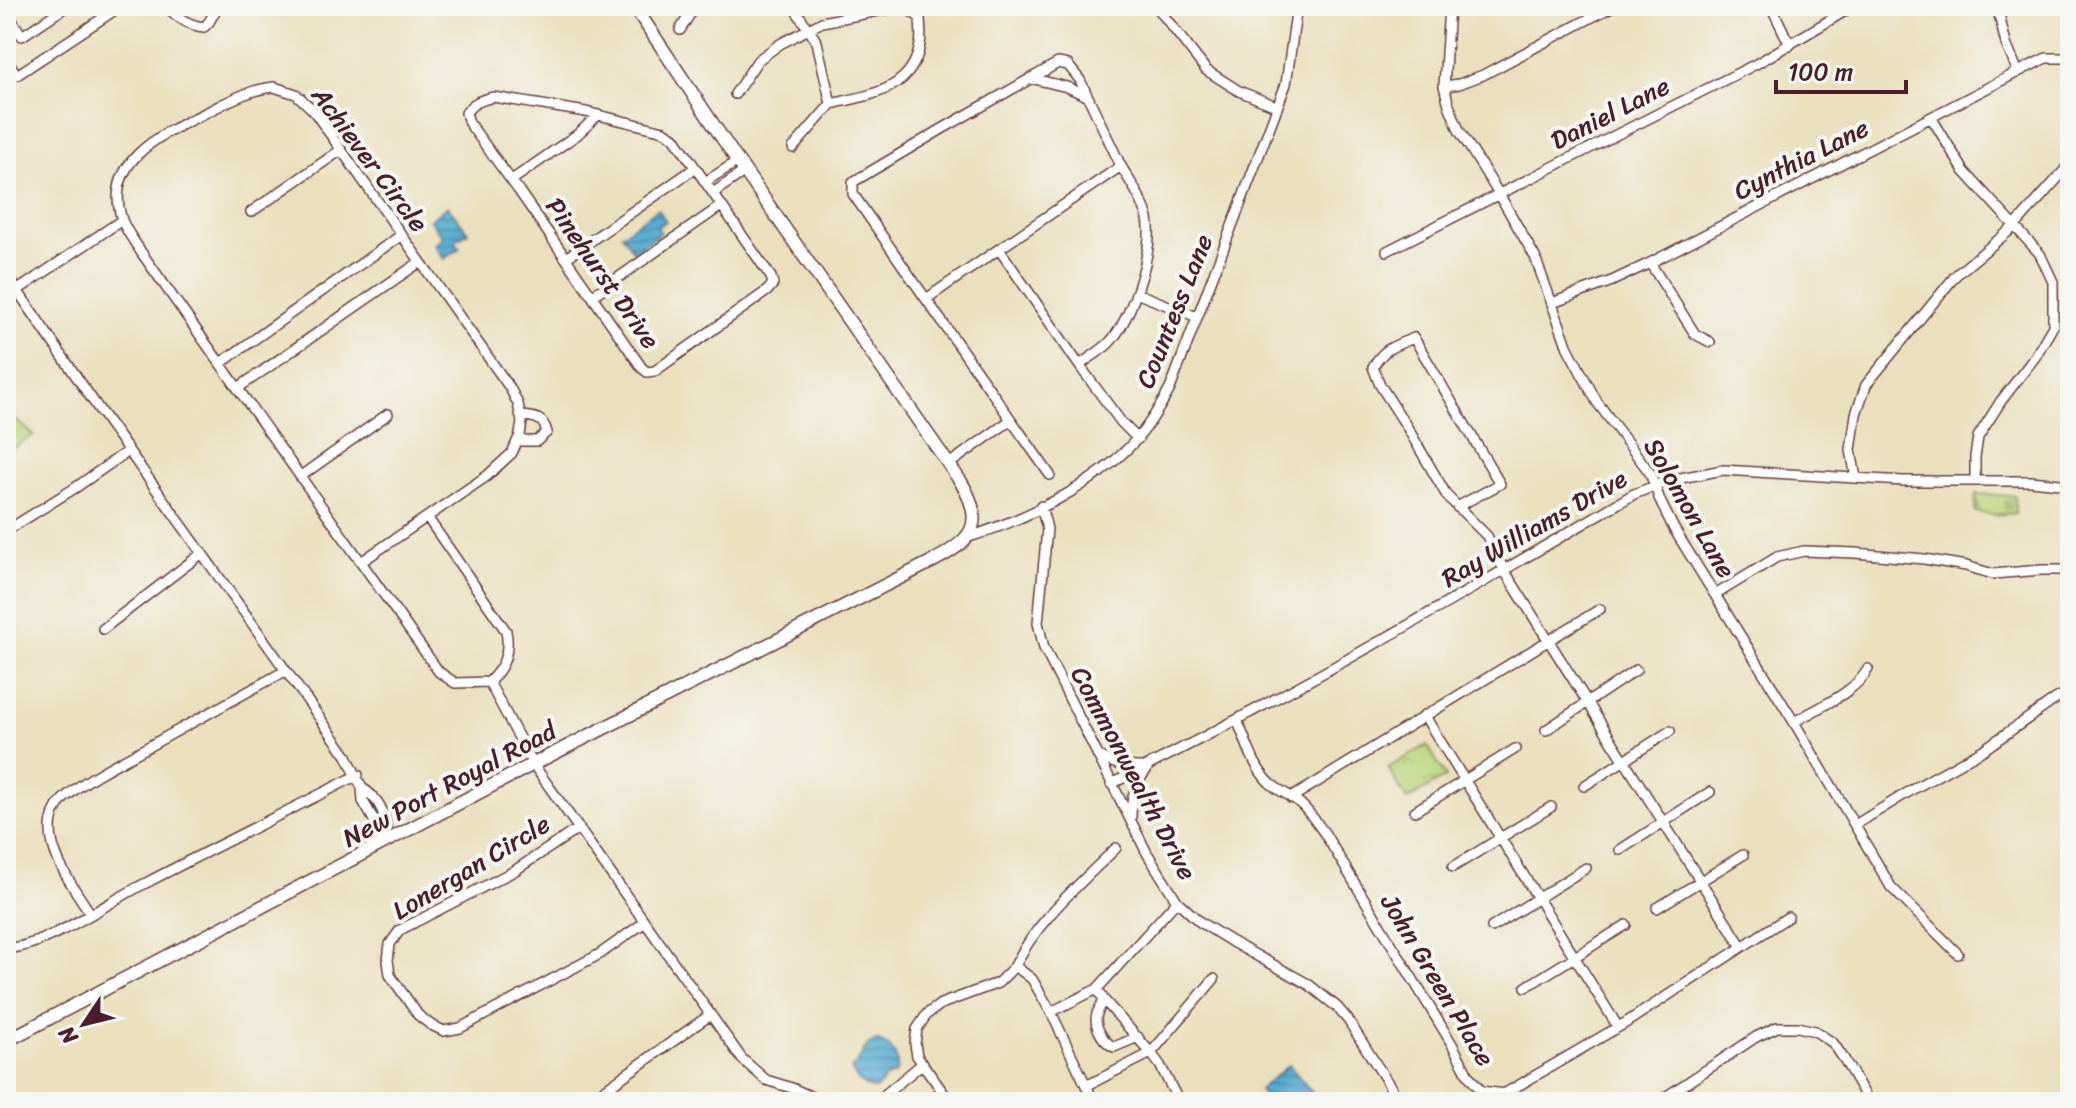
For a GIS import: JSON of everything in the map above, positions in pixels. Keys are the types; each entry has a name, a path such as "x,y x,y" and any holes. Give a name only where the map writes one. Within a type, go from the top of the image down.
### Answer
{"main road":[{"path":"634,6 966,490 974,518 969,537"},
{"name":"New Port Royal Road","path":"6,1041 389,834 914,571 956,549 969,537"}],"street":[{"path":"6,11 22,36 67,6"},
{"path":"6,59 17,75 121,6"},
{"path":"166,6 193,26 204,27 218,6"},
{"path":"177,17 183,6"},
{"path":"680,30 695,6"},
{"path":"793,6 817,42 831,104"},
{"path":"735,94 758,60 780,44 822,22 904,6 920,18 921,43 913,66 904,78 876,94 831,104 793,148"},
{"path":"1159,6 1206,70 1239,91 1276,106"},
{"name":"Countess Lane","path":"969,537 1002,526 1074,489 1120,456 1138,439 1170,389 1286,84 1297,6"},
{"name":"Solomon Lane","path":"1449,6 1444,86 1459,130 1535,257 1568,348 1597,402 1650,473 1674,529 1794,722 1891,887 1958,954"},
{"path":"1444,86 1483,75 1613,6"},
{"path":"1771,6 1790,45"},
{"name":"Daniel Lane","path":"1387,251 1790,45 1849,6"},
{"path":"1997,6 2006,44 2018,72"},
{"name":"Cynthia Lane","path":"1552,303 1650,263 2046,58 2070,58"},
{"path":"1050,475 853,194 853,182 1058,63 1068,65 1080,80 1148,216 1151,234 1149,252 1136,293 1119,330 1109,343 1079,365"},
{"path":"1030,78 1067,87 1087,96"},
{"name":"Achiever Circle","path":"122,220 121,182 128,165 138,153 167,132 240,95 274,87 296,94 304,100 341,150 510,388 521,416"},
{"name":"Pinehurst Drive","path":"493,97 598,115 664,131 674,137 773,284 655,371 647,372 642,368 469,123 466,113 476,102 493,97"},
{"path":"512,180 578,134 598,115"},
{"path":"1931,117 1964,171 2040,254 2053,282 2053,326 2035,357 1978,437 1975,481"},
{"path":"251,212 341,150"},
{"path":"1856,478 1851,450 1856,414 1866,385 1956,275 2015,226 2070,161"},
{"path":"705,182 741,166"},
{"path":"713,193 741,166"},
{"path":"926,299 1121,166"},
{"path":"566,258 695,168"},
{"path":"592,296 721,206"},
{"path":"6,298 122,220 141,252 439,672 455,683 489,682 505,663 508,652 506,631 427,517"},
{"path":"221,363 400,236"},
{"path":"999,249 1079,365 1121,422 1138,439"},
{"path":"238,388 420,262"},
{"path":"1650,263 1695,334 1710,342"},
{"path":"6,274 128,451 347,756 358,775 363,801 375,822 389,834"},
{"path":"1136,293 1197,317"},
{"path":"1457,507 1500,484 1414,338 1395,344 1373,367 1380,385 1447,496 1457,507 1487,536 1504,570 1742,947"},
{"path":"301,476 388,414"},
{"path":"361,562 487,476 512,453 521,416 544,422 547,432 537,441 517,441"},
{"path":"949,464 1011,420"},
{"path":"6,531 128,451"},
{"name":"Ray Williams Drive","path":"1111,784 1352,658 1634,494 1655,485 1723,470 2070,485"},
{"name":"Commonwealth Drive","path":"1041,506 1047,529 1038,623 1044,648 1147,853 1177,901 1200,922 1308,984 1337,1007 1400,1102"},
{"path":"1715,595 1777,557 1804,551 1924,559 1993,574 2070,570"},
{"path":"103,629 201,554"},
{"path":"1291,798 1600,609"},
{"path":"1794,722 1854,687 1868,669"},
{"path":"1546,730 1636,670"},
{"path":"90,913 52,843 51,821 61,801 104,771 285,671"},
{"path":"489,682 533,764 742,1059 766,1080 823,1102"},
{"path":"1855,825 1983,750 2070,691"},
{"path":"1424,715 1618,1027"},
{"name":"John Green Place","path":"1237,720 1267,780 1312,815 1325,834 1469,1076 1481,1091 1504,1094 1618,1027 1788,917"},
{"path":"1584,786 1670,731"},
{"path":"1415,811 1515,749"},
{"path":"1097,755 1131,768 1149,766"},
{"path":"1131,822 1131,798 1138,780 1149,766"},
{"path":"6,948 23,947 43,940 141,885 358,775"},
{"path":"1620,850 1710,792"},
{"path":"1453,867 1551,807"},
{"name":"Lonergan Circle","path":"579,828 514,871 400,930 390,944 390,975 418,1015 444,1031 460,1028 600,954 645,922"},
{"path":"950,1102 917,1056 917,1029 927,1014 941,1004 998,983 1015,966 1024,948 1062,902 1116,848"},
{"path":"1657,908 1743,855"},
{"path":"1492,927 1586,868"},
{"path":"1051,1012 1097,989 1177,901"},
{"path":"1526,987 1626,925"},
{"path":"1015,966 1032,979 1094,1102"},
{"path":"1086,1086 1151,1053 1214,979"},
{"path":"1097,989 1160,1065 1179,1102"},
{"path":"1104,1000 1095,1015 1096,1024 1107,1044 1114,1047 1138,1037"},
{"path":"587,1102 710,1015"},
{"path":"1658,1102 1756,1037 1777,1027 1798,1027 1815,1031 1833,1043 1869,1102"},
{"path":"876,1102 923,1063"}],"green space":[{"path":"6,412 34,435 6,452"},
{"path":"1976,494 2015,496 2015,513 1993,515 1975,512"},
{"path":"1427,745 1446,777 1407,800 1388,768"}],"water":[{"path":"448,206 468,232 455,241 460,248 444,259 434,245 443,238 430,220"},
{"path":"658,209 666,221 657,227 661,233 634,252 622,234"},
{"path":"878,1041 891,1049 897,1067 896,1073 883,1080 876,1089 871,1089 861,1083 851,1069 868,1045"},
{"path":"1289,1065 1313,1094 1304,1102 1269,1102 1259,1090"}]}
